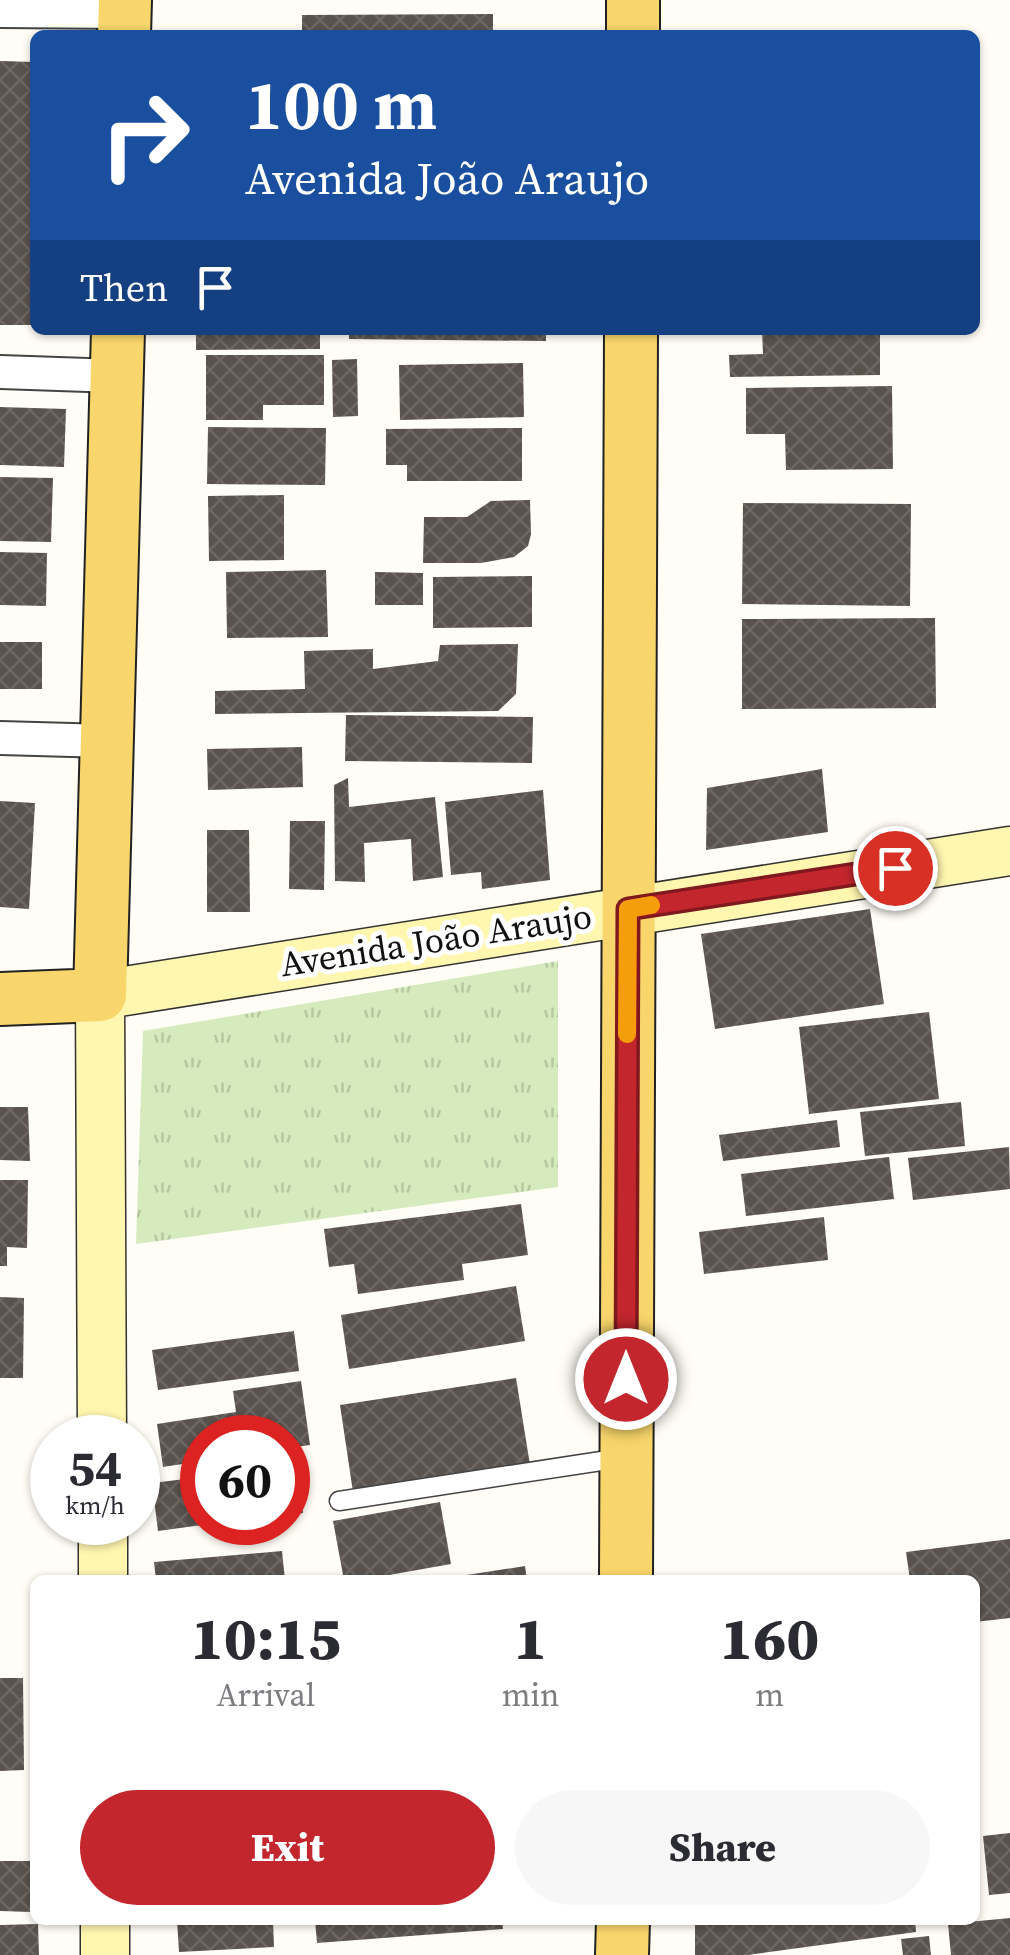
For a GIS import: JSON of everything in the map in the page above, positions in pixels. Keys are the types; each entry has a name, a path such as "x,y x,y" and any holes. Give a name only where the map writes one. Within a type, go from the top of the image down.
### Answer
{"main road":[{"path":"633,30 634,0"},
{"path":"626,1575 630,335"},
{"path":"102,1415 100,995 117,353"},
{"name":"Avenida João Araujo","path":"100,995 1010,851"},
{"path":"0,999 100,995"},
{"path":"102,1545 103,1575"},
{"path":"105,1925 105,1955"},
{"path":"622,1955 623,1925"}],"street":[{"path":"0,11 125,16"},
{"path":"0,372 117,353"},
{"path":"0,738 108,742"}],"lane":[{"path":"338,1501 626,1458"}],"green space":[{"path":"558,961 558,1187 136,1244 143,1031"}],"building":[{"path":"493,14 493,30 302,30 302,15"},
{"path":"0,61 30,62 30,325 0,325"},
{"path":"196,335 320,335 320,349 196,350"},
{"path":"349,335 546,335 546,341 349,339"},
{"path":"762,335 880,335 880,375 730,377 729,355 763,354"},
{"path":"206,355 324,355 324,405 263,405 263,420 206,420"},
{"path":"357,359 358,416 333,417 332,360"},
{"path":"523,363 524,417 400,420 399,365"},
{"path":"892,386 893,469 786,470 785,434 746,434 746,388"},
{"path":"0,407 66,409 64,467 0,465"},
{"path":"208,427 326,428 325,485 207,484"},
{"path":"522,428 522,481 407,481 407,465 386,465 386,429"},
{"path":"0,477 53,478 51,542 0,541"},
{"path":"284,495 284,560 209,561 208,496"},
{"path":"530,500 528,546 514,557 481,563 423,563 424,517 467,517 491,501"},
{"path":"743,503 911,504 910,606 742,604"},
{"path":"0,552 47,553 46,606 0,605"},
{"path":"326,570 328,637 227,638 226,572"},
{"path":"375,572 423,573 423,605 375,605"},
{"path":"532,576 532,627 433,628 433,577"},
{"path":"935,618 936,708 742,709 742,619"},
{"path":"0,642 42,642 42,689 0,689"},
{"path":"518,644 516,694 498,711 215,714 215,691 305,689 304,651 373,649 373,669 438,661 440,645"},
{"path":"346,715 533,717 532,763 345,761"},
{"path":"302,747 303,787 208,790 207,749"},
{"path":"822,769 828,832 706,850 707,788"},
{"path":"348,778 349,807 435,797 443,877 413,881 411,839 364,843 365,882 335,881 334,785"},
{"path":"543,790 550,880 482,889 481,872 451,875 445,802"},
{"path":"0,801 35,803 29,909 0,907"},
{"path":"290,821 325,821 324,890 289,889"},
{"path":"207,830 249,830 250,912 207,912"},
{"path":"870,909 884,1004 715,1029 701,934"},
{"path":"929,1012 939,1099 809,1114 799,1027"},
{"path":"961,1102 965,1146 865,1156 860,1112"},
{"path":"0,1107 28,1107 30,1161 0,1160"},
{"path":"837,1120 840,1147 723,1161 719,1135"},
{"path":"1009,1147 1010,1189 913,1200 908,1158"},
{"path":"889,1157 894,1199 746,1216 741,1174"},
{"path":"0,1180 28,1180 27,1248 7,1247 7,1266 0,1266"},
{"path":"521,1204 528,1255 462,1264 464,1280 358,1294 354,1264 329,1267 324,1229"},
{"path":"824,1217 828,1260 704,1274 699,1232"},
{"path":"516,1286 525,1341 349,1369 341,1315"},
{"path":"0,1297 24,1298 23,1378 0,1378"},
{"path":"294,1331 299,1371 158,1390 152,1350"},
{"path":"516,1378 530,1465 353,1492 340,1405"},
{"path":"301,1381 306,1415 216,1415 236,1412 233,1391"},
{"path":"180,1421 180,1464 163,1467 160,1424"},
{"path":"180,1480 180,1528 160,1531 160,1482"},
{"path":"440,1502 451,1564 389,1575 343,1575 333,1521"},
{"path":"1010,1539 1010,1618 980,1621 980,1575 909,1575 906,1552"},
{"path":"282,1551 284,1575 155,1575 154,1562"},
{"path":"525,1566 526,1575 467,1575"},
{"path":"0,1678 23,1678 24,1770 0,1771"},
{"path":"1010,1833 1010,1893 989,1895 983,1836"},
{"path":"0,1861 30,1861 30,1912 0,1911"},
{"path":"1010,1918 1010,1955 951,1955 948,1925 980,1925 980,1921"},
{"path":"0,1925 38,1925 39,1955 0,1955"},
{"path":"177,1925 273,1925 274,1947 179,1952"},
{"path":"315,1925 503,1925 503,1929 317,1943"},
{"path":"695,1925 915,1925 916,1932 748,1955 695,1955"},
{"path":"929,1936 931,1955 903,1955 901,1939"}],"slow traffic":[{"path":"627,1034 628,909 651,905"}],"route":[{"path":"626,1379 628,909 895,868"}]}
